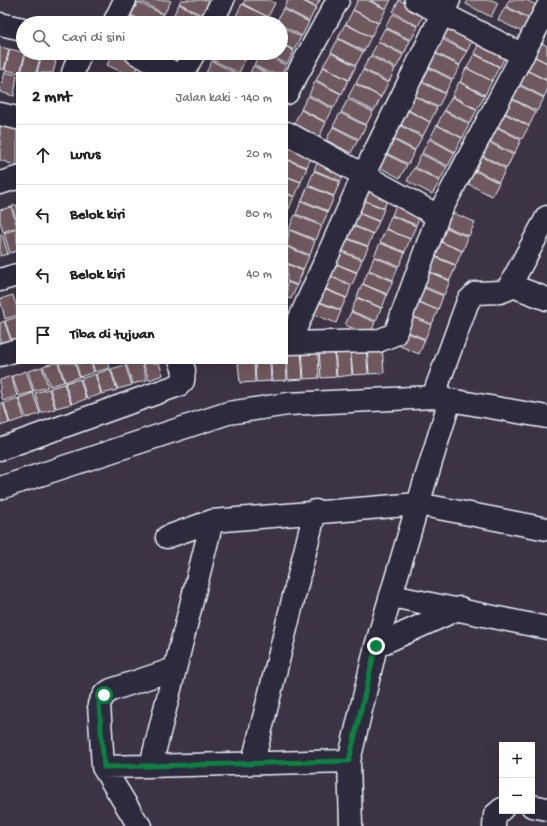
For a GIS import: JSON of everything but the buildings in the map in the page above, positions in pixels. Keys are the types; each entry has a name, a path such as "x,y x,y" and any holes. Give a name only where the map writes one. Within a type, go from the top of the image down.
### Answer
{"street":[{"path":"117,16 125,0"},
{"path":"215,16 223,0"},
{"path":"288,91 338,0"},
{"path":"416,0 445,7 523,55"},
{"path":"445,7 364,176 288,343 378,341 395,334 438,216 547,8"},
{"path":"0,24 16,27"},
{"path":"73,72 78,60"},
{"path":"149,60 172,72"},
{"path":"184,72 190,60"},
{"path":"0,114 16,118"},
{"path":"288,134 438,216"},
{"path":"0,184 16,178"},
{"path":"351,826 349,761 376,646 418,504 442,399 472,297 478,292 504,291 510,285 547,217"},
{"path":"0,280 16,275"},
{"path":"510,285 547,299"},
{"path":"0,356 16,350"},
{"path":"0,448 179,385 183,381 184,370 181,364"},
{"path":"0,488 228,413 288,404 442,399 547,417"},
{"path":"167,537 212,521 315,511 418,504 547,529"},
{"path":"253,762 315,511"},
{"path":"151,764 212,521"},
{"path":"392,596 460,608 547,628"},
{"path":"376,646 460,608"},
{"path":"140,826 104,767 99,704 104,695 111,690 174,669"},
{"path":"104,767 151,764 349,761"},
{"path":"535,807 547,809"},
{"path":"494,826 495,815 499,812"}],"route":[{"path":"104,695 99,704 104,767 151,764 349,761 376,646"}]}
